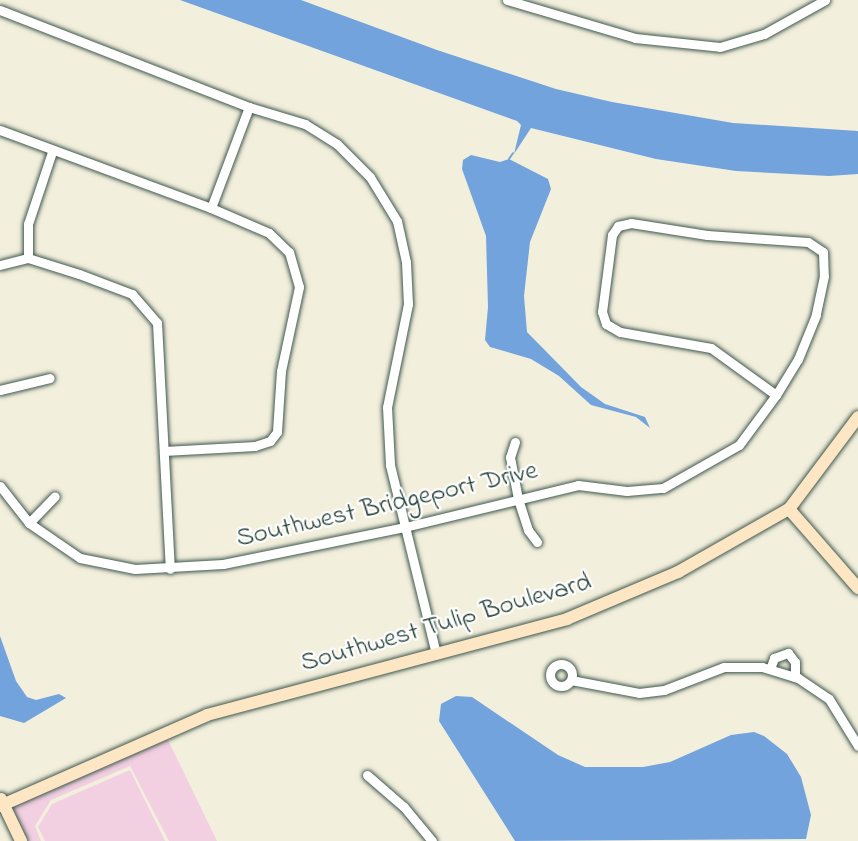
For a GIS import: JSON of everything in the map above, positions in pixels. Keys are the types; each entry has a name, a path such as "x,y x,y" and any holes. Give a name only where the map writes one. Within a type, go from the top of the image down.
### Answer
{"street":[{"path":"507,0 635,38 720,47 764,34 825,0"},
{"path":"539,11 543,0"},
{"path":"0,10 249,107 305,124 337,144 370,177 397,221 406,262 408,304 387,407 390,465 436,654"},
{"path":"211,208 249,107"},
{"path":"0,130 52,153 211,208 269,233 289,252 299,287 281,371 277,432 270,441 255,446 164,451"},
{"path":"28,258 28,224 52,153"},
{"name":"Southwest Bridgeport Drive","path":"0,486 29,523 80,558 117,567 170,569 265,558 578,485 627,491 663,488 739,445 776,395 798,359 816,315 825,264 820,249 808,242 707,235 631,223 618,226 612,236 602,312 606,324 620,332 711,348 776,395"},
{"path":"0,265 28,258 132,294 145,306 157,323 170,569"},
{"path":"0,390 50,378"},
{"name":"Southwest Tulip Boulevard","path":"1,803 207,715 577,615 678,572 789,508 858,417"},
{"path":"515,442 510,457 518,499 528,530 537,542"},
{"path":"29,523 55,496"},
{"path":"789,508 858,588"},
{"path":"770,669 774,658 788,653 795,662 795,677"},
{"path":"571,680 639,693 664,690 724,667 770,669 795,677 829,699 858,746"},
{"path":"367,775 404,807 432,841"},
{"path":"1,803 21,841"}],"shaded area":[{"path":"167,738 217,841 169,841 130,766 51,800 35,826 41,841 26,841 9,807"},
{"path":"130,770 165,841 45,841 38,827 52,804"}],"water":[{"path":"180,0 301,0 437,50 556,89 612,102 733,123 858,131 858,174 829,176 736,171 656,159 531,128 514,154 521,125 517,121"},
{"path":"471,155 500,162 509,159 548,179 551,189 530,242 524,296 527,332 581,387 605,404 645,417 650,428 636,417 591,405 559,376 531,359 490,347 485,340 488,307 486,236 462,169 463,160"},
{"path":"0,636 16,681 27,697 36,700 59,694 66,698 24,723 0,716"},
{"path":"456,696 472,697 558,755 585,767 643,767 670,762 731,735 754,732 764,736 787,754 801,777 811,815 806,839 515,841 439,721 441,704"}],"waterway":[{"path":"509,159 513,153"}]}
